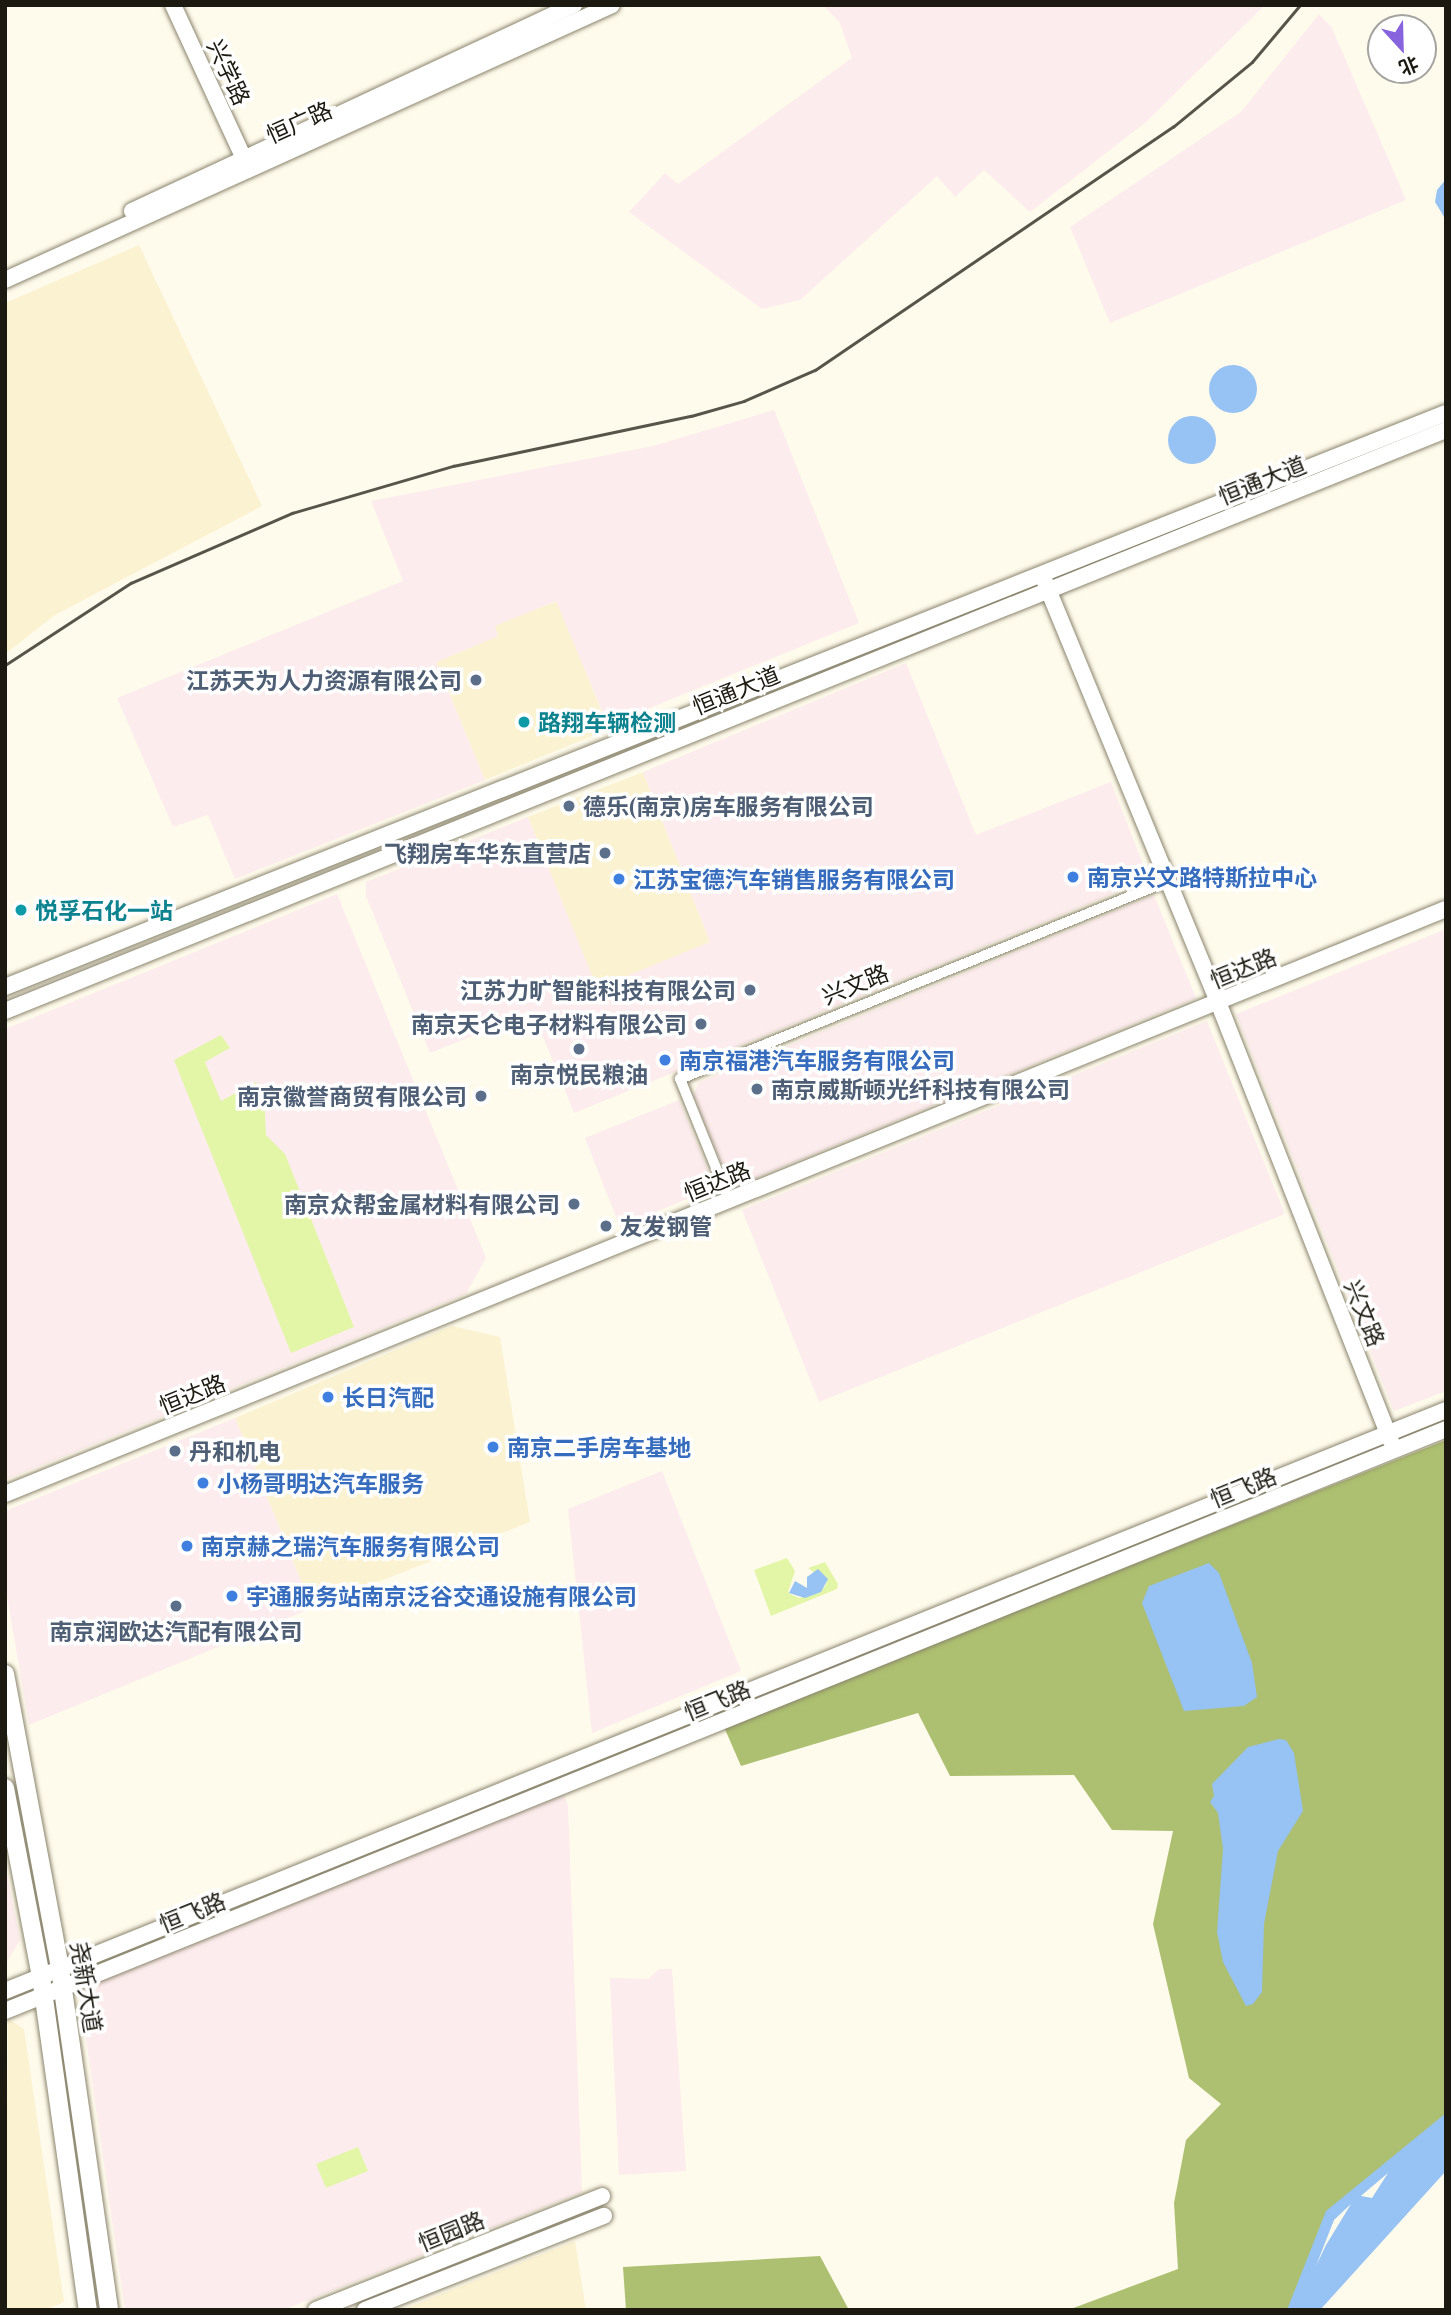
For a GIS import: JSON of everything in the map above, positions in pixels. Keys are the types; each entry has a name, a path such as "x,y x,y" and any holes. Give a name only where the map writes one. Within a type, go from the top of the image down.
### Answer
{"main road":[{"name":"兴学路","path":"173,5 244,159"},
{"name":"恒广路","path":"5,270 574,5"},
{"name":"恒广路","path":"5,280 612,5"},
{"name":"恒通大道","path":"5,987 1041,572 1446,413"},
{"name":"恒通大道","path":"5,1011 1446,430"},
{"name":"兴文路","path":"1041,572 1218,1002 1394,1450"},
{"name":"恒达路","path":"5,1494 1446,909"},
{"name":"恒飞路","path":"5,1991 1446,1410"},
{"name":"恒飞路","path":"5,2011 1446,1429"},
{"name":"尧新大道","path":"5,1674 60,1969 109,2310"},
{"name":"尧新大道","path":"5,1787 41,1977 88,2310"},
{"name":"恒园路","path":"316,2310 353,2303 602,2196"},
{"name":"恒园路","path":"365,2310 604,2216"}],"street":[{"name":"兴文路","path":"729,1200 680,1079 1168,881"}],"shaded area":[{"path":"823,5 1265,5 1146,122 1030,212 984,170 955,197 937,176 800,300 762,309 629,212 665,173 678,184 852,58 840,23"},
{"path":"1319,14 1332,28 1406,200 1110,323 1070,227 1241,112"},
{"path":"139,245 262,506 55,615 5,654 5,303"},
{"path":"774,410 859,623 608,725 556,601 495,626 498,636 436,662 485,780 235,879 208,815 173,827 117,698 403,581 371,501 653,446"},
{"path":"557,601 609,729 485,780 436,662 498,636 494,626"},
{"path":"906,663 976,835 1111,782 1149,879 574,1113 533,1012 430,1053 366,896 366,882 528,817 597,988 710,942 643,772"},
{"name":"江苏宝德汽车销售服务有限公司","path":"643,772 710,942 597,989 528,817"},
{"path":"337,894 486,1258 466,1294 5,1480 5,1029"},
{"path":"1154,895 1196,998 736,1186 728,1180 694,1096 698,1083"},
{"path":"1446,929 1446,1391 1394,1411 1236,1014"},
{"path":"1207,1021 1285,1214 819,1402 742,1210"},
{"path":"679,1100 712,1180 711,1189 620,1227 585,1138"},
{"path":"452,1326 500,1337 530,1522 312,1608 235,1418"},
{"path":"235,1418 312,1608 29,1725 5,1584 5,1511"},
{"path":"662,1471 741,1671 592,1733 568,1509"},
{"path":"555,1795 564,1795 568,1805 582,2192 283,2310 125,2310 80,1997 93,1983"},
{"path":"5,1864 20,1940 5,1965"},
{"path":"659,1969 672,1969 686,2171 619,2175 610,1978 648,1979"},
{"path":"8,2019 24,2029 64,2302 45,2310 5,2310"},
{"path":"575,2241 586,2310 401,2310"}],"green space":[{"path":"221,1035 230,1048 205,1062 221,1101 256,1082 264,1097 266,1135 285,1154 354,1327 291,1353 174,1060"},
{"path":"1446,1440 1446,2121 1325,2220 1288,2310 1068,2310 1178,2269 1174,2203 1186,2140 1221,2104 1189,2078 1153,1924 1173,1831 1112,1830 1074,1775 950,1776 918,1713 741,1766 724,1727"},
{"path":"787,1558 795,1571 788,1592 792,1595 800,1598 824,1588 827,1582 808,1568 825,1562 838,1584 837,1589 771,1616 754,1570"},
{"path":"358,2147 368,2171 326,2188 316,2164"},
{"path":"820,2256 849,2310 626,2310 623,2267"}],"water":[{"path":"1446,179 1446,220 1435,202 1437,190"},
{"path":"1233,365 1250,372 1257,389 1250,406 1233,413 1216,406 1209,389 1216,372"},
{"path":"1192,416 1209,423 1216,440 1209,457 1192,464 1175,457 1168,440 1175,423"},
{"path":"1209,1563 1219,1573 1252,1663 1257,1697 1244,1706 1184,1711 1142,1603 1149,1586"},
{"path":"818,1569 828,1579 821,1592 805,1598 789,1593 795,1581 807,1588 807,1577"},
{"path":"1279,1739 1286,1740 1294,1753 1303,1811 1278,1851 1264,1924 1262,1992 1253,2004 1246,2006 1223,1962 1217,1932 1223,1849 1218,1813 1210,1802 1214,1796 1212,1784 1248,1747"},
{"path":"1446,2113 1446,2171 1320,2310 1287,2310 1326,2211","holes":["1388,2173 1372,2198 1361,2196 1362,2195","1351,2204 1326,2245 1316,2266 1334,2220"]}],"railway":[{"path":"5,665 131,583 292,513 453,466 691,416 744,401 815,370 1173,127 1252,62 1300,5"}],"place":[{"name":"江苏天为人力资源有限公司","path":"476,680"},
{"name":"路翔车辆检测","path":"524,722"},
{"name":"德乐(南京)房车服务有限公司","path":"569,806"},
{"name":"飞翔房车华东直营店","path":"605,853"},
{"name":"南京兴文路特斯拉中心","path":"1073,877"},
{"name":"江苏宝德汽车销售服务有限公司","path":"619,879"},
{"name":"悦孚石化一站","path":"21,910"},
{"name":"江苏力旷智能科技有限公司","path":"750,990"},
{"name":"南京天仑电子材料有限公司","path":"701,1024"},
{"name":"南京悦民粮油","path":"579,1049"},
{"name":"南京福港汽车服务有限公司","path":"665,1060"},
{"name":"南京威斯顿光纤科技有限公司","path":"757,1089"},
{"name":"南京徽誉商贸有限公司","path":"481,1096"},
{"name":"南京众帮金属材料有限公司","path":"574,1204"},
{"name":"友发钢管","path":"606,1226"},
{"name":"长日汽配","path":"328,1397"},
{"name":"南京二手房车基地","path":"493,1447"},
{"name":"丹和机电","path":"175,1451"},
{"name":"小杨哥明达汽车服务","path":"203,1483"},
{"name":"南京赫之瑞汽车服务有限公司","path":"187,1546"},
{"name":"宇通服务站南京泛谷交通设施有限公司","path":"232,1596"},
{"name":"南京润欧达汽配有限公司","path":"176,1606"}]}
